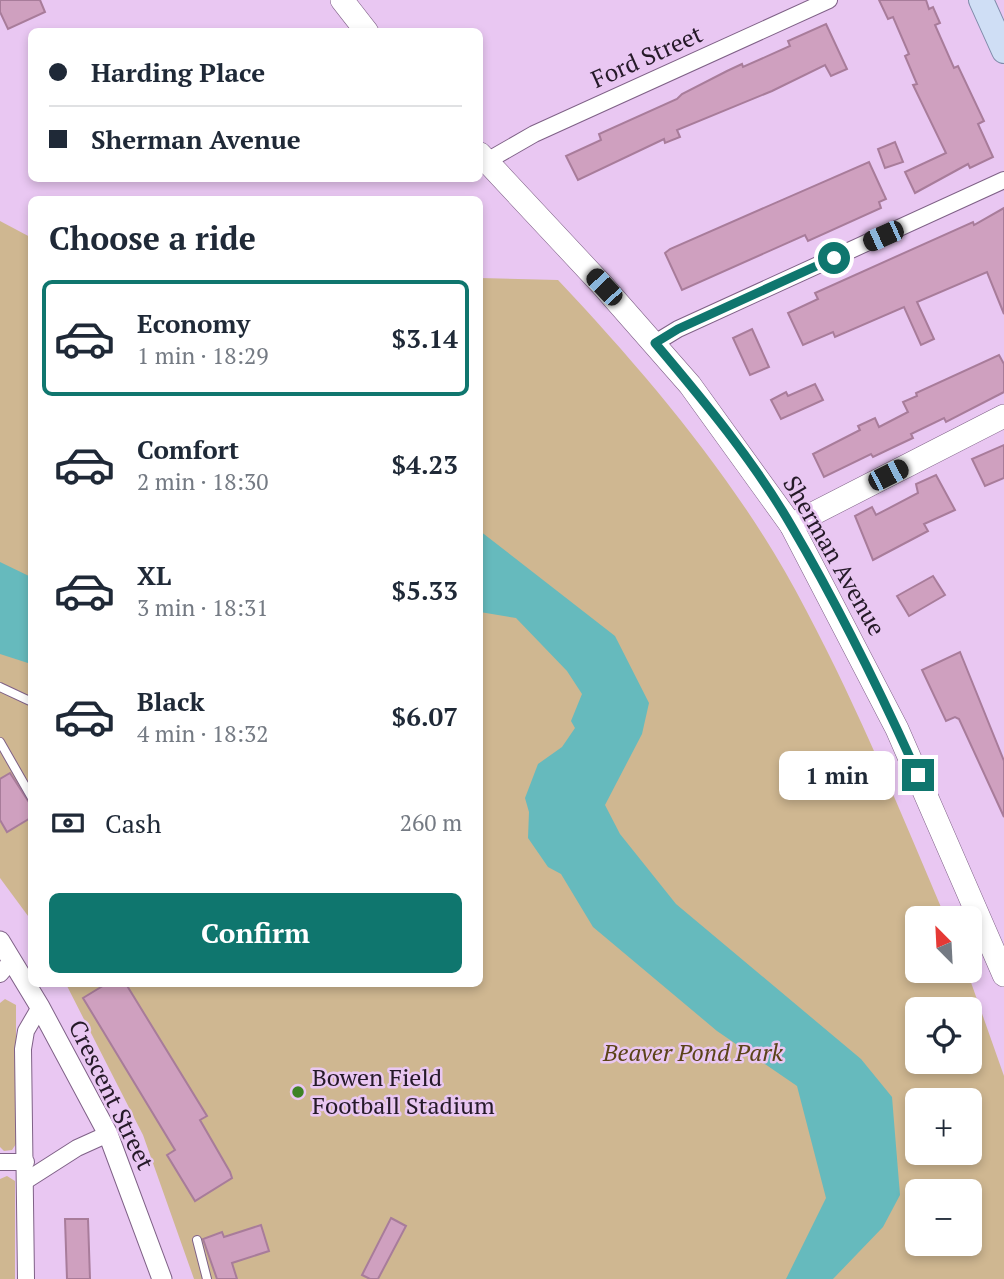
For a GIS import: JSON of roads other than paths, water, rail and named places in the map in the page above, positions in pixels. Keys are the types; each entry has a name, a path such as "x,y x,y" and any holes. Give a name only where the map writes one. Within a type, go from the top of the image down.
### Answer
{"main road":[{"path":"342,0 364,28"},
{"path":"981,0 998,24 1004,51"},
{"name":"Sherman Avenue","path":"483,158 655,343 720,424 791,525 897,729 1004,975"},
{"path":"791,525 1004,416"}],"street":[{"name":"Ford Street","path":"483,158 829,0"},
{"path":"655,343 678,329 1004,180"},
{"name":"Crescent Street","path":"0,941 6,967 40,1007 108,1134 163,1279"},
{"path":"26,1279 27,1180 23,1049 26,1031 40,1007"},
{"path":"27,1180 77,1148 108,1134"},
{"path":"0,1162 26,1162"}],"lane":[{"path":"0,687 28,700"},
{"path":"0,742 28,791"},
{"path":"197,1240 207,1279"}],"place":[{"name":"Bowen Field Football Stadium","path":"298,1092"}],"park label":[{"name":"Beaver Pond Park","path":"693,1053"}]}
